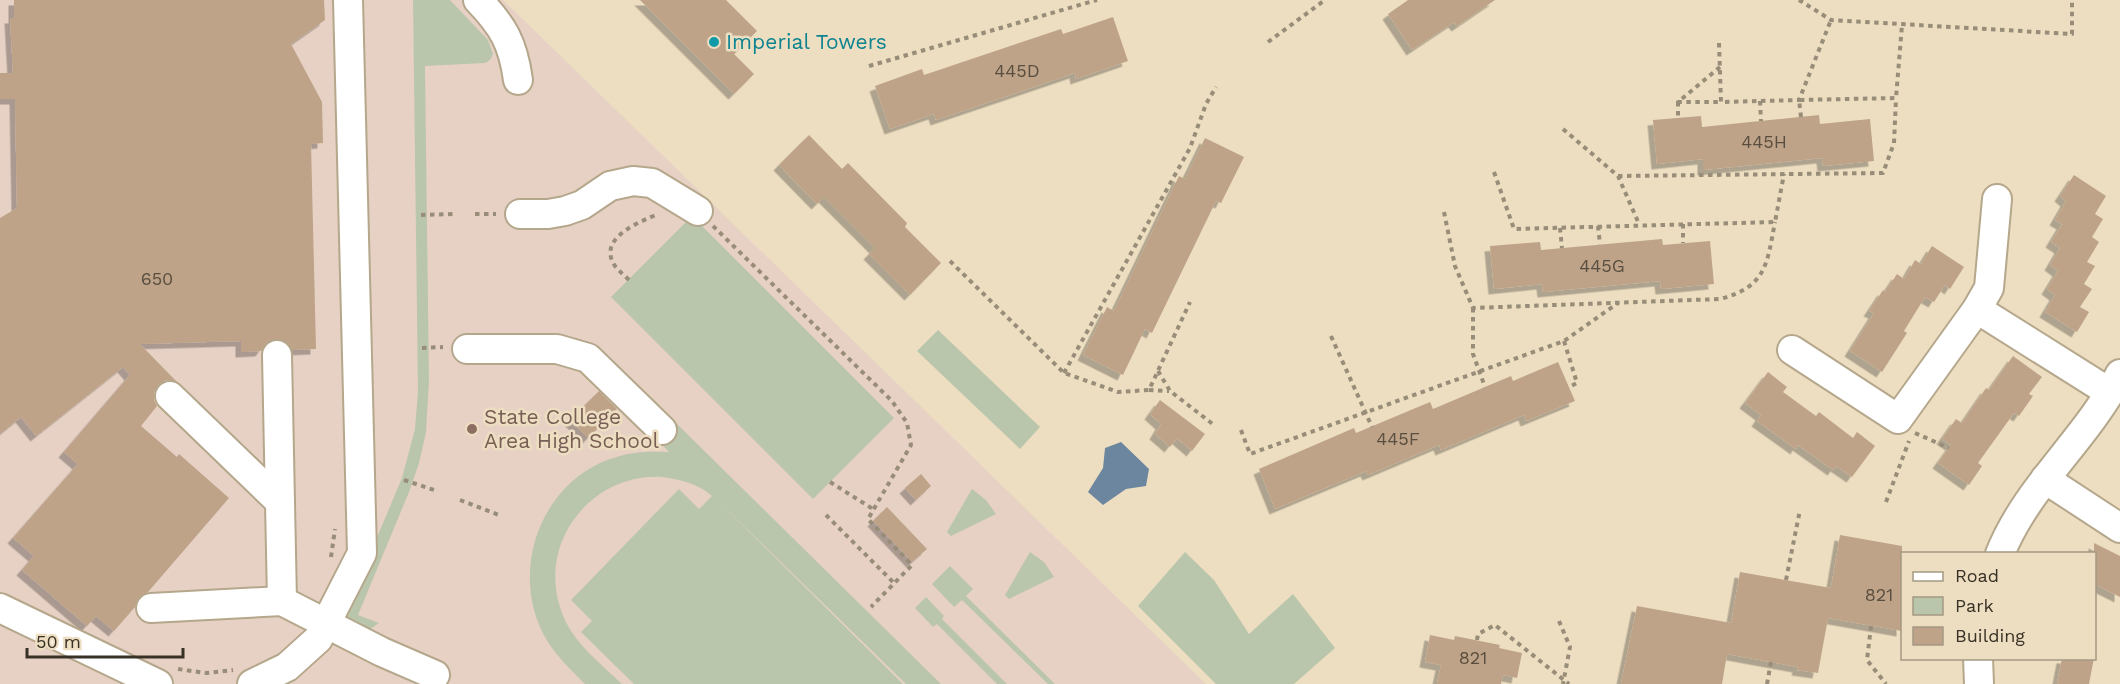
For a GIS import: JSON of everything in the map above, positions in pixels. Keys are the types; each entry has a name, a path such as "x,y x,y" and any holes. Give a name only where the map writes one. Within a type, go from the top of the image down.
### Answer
{"street":[{"path":"243,677 287,667 318,639 362,553 348,0"},
{"path":"478,0 503,29 515,60 518,80"},
{"path":"509,214 548,214 565,211 582,205 610,186 633,181 652,183 690,206"},
{"path":"1792,351 1898,419 1977,309 1989,288 1996,199"},
{"path":"1977,309 2116,385 2031,498 2001,552"},
{"path":"460,348 557,349 588,358 662,430"},
{"path":"277,355 282,601"},
{"path":"170,396 280,502"},
{"path":"2045,479 2120,528"},
{"path":"151,608 282,601 326,625 435,675"},
{"path":"0,608 164,676"},
{"path":"1978,660 1979,684"}],"path":[{"path":"870,66 1096,0"},
{"path":"1268,42 1325,0"},
{"path":"1799,0 1831,20 2072,34 2072,0"},
{"path":"1801,117 1799,100 1831,20"},
{"path":"1618,176 1883,173 1894,143 1902,25"},
{"path":"1719,43 1721,102"},
{"path":"1678,102 1720,67"},
{"path":"1064,373 1190,148 1206,104 1216,87"},
{"path":"1678,102 1896,98"},
{"path":"1760,101 1761,121"},
{"path":"1678,102 1678,118"},
{"path":"1563,129 1618,176 1639,224"},
{"path":"1494,172 1514,230 1639,224 1775,222"},
{"path":"1473,308 1720,299 1736,295 1759,279 1767,263 1784,174"},
{"path":"629,280 615,266 612,259 612,246 622,231 690,206 892,401 907,423 911,445 868,519 912,566 872,607"},
{"path":"1444,212 1455,266 1473,308 1473,354 1485,387"},
{"path":"422,215 454,214"},
{"path":"475,214 509,214"},
{"path":"1683,224 1683,243"},
{"path":"1598,226 1600,244"},
{"path":"1560,228 1562,248"},
{"path":"950,261 1064,373 1118,392 1170,391"},
{"path":"1149,390 1190,302"},
{"path":"1241,430 1250,454 1564,341 1618,303"},
{"path":"1331,336 1372,427"},
{"path":"1564,341 1577,383 1569,387"},
{"path":"422,348 460,348"},
{"path":"1158,371 1170,391 1214,425"},
{"path":"1886,502 1912,432 1949,448"},
{"path":"404,480 437,491"},
{"path":"831,482 872,511"},
{"path":"460,500 499,515"},
{"path":"1786,580 1800,510"},
{"path":"826,515 894,583"},
{"path":"1559,621 1570,646 1563,682"},
{"path":"1477,640 1478,634 1495,625 1563,682 1569,684"},
{"path":"1871,626 1867,660 1886,684"},
{"path":"1767,684 1771,662"},
{"path":"164,676 206,673 243,677"}],"shaded area":[{"name":"State College Area High School","path":"0,0 503,0 1206,684 0,684"}],"green space":[{"path":"413,0 450,0 488,40 493,54 485,63 425,66 429,382 426,432 409,492 358,615 379,623 369,630 347,620 346,611 402,478 415,429 418,392"},
{"path":"692,216 894,418 813,499 611,297"},
{"path":"938,330 1040,427 1020,449 917,351"},
{"path":"672,419 941,684 906,684 713,496 903,684 634,684 581,632 592,621 571,600 679,489 699,509 712,496 689,483 662,477 636,479 613,487 593,500 576,517 564,537 557,560 556,585 561,610 579,641 622,684 585,684 552,648 538,622 532,599 530,575 532,552 539,530 549,509 563,490 581,474 602,462 626,454 669,452 655,437"},
{"path":"972,489 986,500 996,514 951,536 947,532"},
{"path":"1030,552 1044,562 1054,577 1009,599 1005,595"},
{"path":"1185,552 1214,580 1249,634 1293,594 1335,648 1294,684 1216,684 1138,606"},
{"path":"950,566 973,589 966,596 1055,684 1048,684 962,600 954,607 932,584"},
{"path":"926,597 944,616 942,619 1007,684 997,684 937,624 933,627 915,608"}],"water":[{"path":"1121,442 1149,469 1146,486 1126,489 1103,505 1088,492 1103,468 1105,448"}],"building":[{"path":"14,0 324,0 325,20 291,44 322,102 323,143 311,144 316,349 292,350 285,341 277,339 268,341 261,351 241,352 241,341 140,344 177,382 166,380 158,385 154,393 157,406 141,426 177,457 179,454 229,498 148,592 137,600 135,607 114,631 96,616 87,626 22,570 34,556 13,538 78,464 64,452 130,375 123,367 36,436 21,417 0,434 0,218 17,208 15,99 0,99 0,73 13,73 10,18 14,18"},
{"name":"Imperial Towers","path":"640,0 726,0 757,31 734,54 754,74 734,94"},
{"path":"1408,0 1495,0 1457,26 1454,22 1412,50 1388,14"},
{"path":"1113,17 1128,61 1076,79 1075,73 936,120 934,114 890,129 875,86 922,69 924,75 1061,29 1063,34"},
{"path":"1819,115 1820,124 1870,119 1874,161 1823,166 1822,158 1703,170 1703,159 1657,164 1653,120 1701,116 1702,127"},
{"path":"809,135 842,169 848,163 907,223 905,227 941,263 910,295 869,254 875,248 824,197 817,204 779,165"},
{"path":"1205,138 1244,157 1221,203 1216,201 1152,333 1145,329 1123,375 1083,355 1107,307 1114,311 1179,176 1185,179"},
{"path":"2074,175 2106,196 2095,214 2103,219 2092,237 2099,242 2087,262 2095,266 2084,284 2092,289 2080,307 2089,312 2077,332 2045,312 2055,295 2047,289 2058,271 2050,265 2060,248 2051,242 2062,224 2055,220 2066,201 2060,196"},
{"path":"1662,239 1663,245 1710,241 1714,284 1661,289 1660,281 1543,292 1542,284 1494,289 1490,246 1540,242 1541,250"},
{"path":"1932,246 1964,267 1950,289 1945,285 1934,302 1925,297 1904,331 1907,333 1882,372 1850,351 1874,313 1869,311 1883,290 1885,292 1897,274 1904,279 1915,260 1921,264"},
{"path":"2013,356 2042,377 2029,394 2033,396 2019,416 2014,413 1978,463 1982,466 1969,485 1938,463 1951,445 1942,439 1956,419 1962,423 1986,388 1989,390"},
{"path":"1558,362 1575,401 1526,421 1524,415 1441,450 1439,445 1368,475 1366,471 1275,509 1259,469 1354,428 1356,433 1430,402 1433,409 1511,376 1513,381"},
{"path":"1768,372 1787,387 1783,392 1816,416 1819,412 1853,438 1857,432 1875,446 1852,477 1836,466 1833,470 1798,445 1796,449 1757,421 1761,415 1745,403"},
{"path":"599,391 617,409 588,438 570,420"},
{"path":"1160,400 1205,434 1192,451 1177,438 1170,447 1155,434 1161,424 1150,414"},
{"path":"921,474 931,486 916,500 905,488"},
{"path":"887,507 927,549 912,562 873,521"},
{"path":"1840,535 1902,546 1901,631 1828,618 1818,673 1727,654 1722,684 1621,684 1637,606 1731,623 1740,572 1831,588"},
{"path":"2094,543 2120,556 2120,597 2096,585 2096,552 2094,552"},
{"path":"1430,635 1454,640 1455,636 1500,645 1499,648 1522,653 1517,678 1503,675 1501,684 1437,684 1441,665 1425,662"},
{"path":"2062,660 2094,660 2089,684 2057,684"}],"place":[{"name":"Imperial Towers","path":"714,42"},
{"name":"State College Area High School","path":"472,429"}]}
